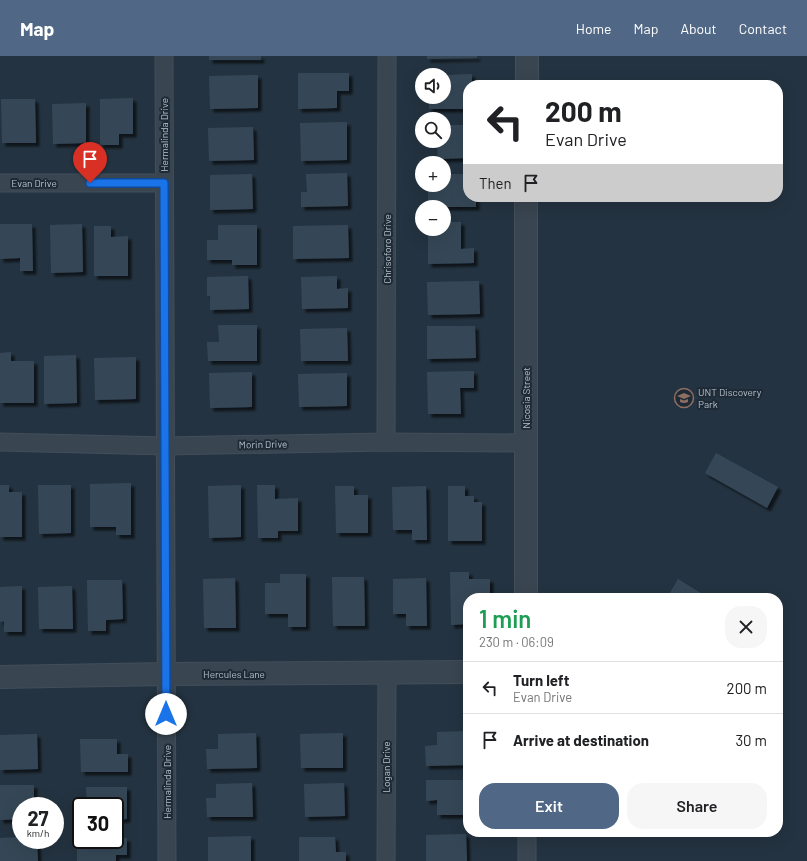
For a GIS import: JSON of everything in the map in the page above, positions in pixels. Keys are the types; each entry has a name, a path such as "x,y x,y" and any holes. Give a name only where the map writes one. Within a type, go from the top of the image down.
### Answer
{"street":[{"name":"Hermalinda Drive","path":"164,56 167,861"},
{"name":"Chrisoforo Drive","path":"386,442 387,56"},
{"path":"526,80 527,56"},
{"name":"Evan Drive","path":"0,183 164,183"},
{"name":"Nicosia Street","path":"526,202 526,593"},
{"name":"Morin Drive","path":"0,442 166,446 386,442 526,443"},
{"name":"Hercules Lane","path":"0,677 166,674 463,672"},
{"name":"Logan Drive","path":"386,673 386,861"},
{"path":"527,837 527,861"}],"building":[{"path":"209,56 261,56 261,60 209,60"},
{"path":"427,56 477,56 477,58 427,59"},
{"path":"298,73 349,73 349,91 337,91 337,108 298,109"},
{"path":"472,74 472,80 463,80 463,109 429,109 429,104 451,104 451,75"},
{"path":"258,75 258,108 210,109 209,76"},
{"path":"133,98 133,134 119,134 119,145 100,145 100,99"},
{"path":"1,99 35,99 36,143 2,143"},
{"path":"86,103 86,143 53,144 52,104"},
{"path":"347,122 347,160 301,161 300,123"},
{"path":"451,125 463,125 463,158 451,159 451,156 438,156 437,148 451,148"},
{"path":"253,127 254,160 209,161 208,128"},
{"path":"347,173 348,206 301,207 301,192 307,192 306,174"},
{"path":"252,174 253,209 210,210 210,175"},
{"path":"451,174 463,174 463,202 476,202 476,207 451,207 451,200 428,200 428,192 451,192"},
{"path":"451,222 461,222 461,249 474,248 474,263 428,264 428,236 451,236"},
{"path":"0,224 32,224 33,271 20,271 20,258 0,259"},
{"path":"82,224 83,272 51,273 50,225"},
{"path":"218,225 257,225 257,265 232,265 232,260 207,260 207,240 218,240"},
{"path":"348,225 349,258 293,259 293,226"},
{"path":"94,226 111,226 111,237 128,236 128,276 94,276"},
{"path":"248,276 249,309 210,310 210,296 207,296 207,277"},
{"path":"337,276 337,289 348,288 348,308 302,309 301,277"},
{"path":"479,281 480,314 428,315 427,282"},
{"path":"218,325 257,325 257,361 208,361 207,342 219,342"},
{"path":"427,326 475,326 476,358 427,359"},
{"path":"347,328 348,361 301,361 300,329"},
{"path":"11,352 11,361 34,361 34,403 0,403 0,353"},
{"path":"76,355 77,403 44,404 44,356"},
{"path":"136,357 136,399 95,400 94,358"},
{"path":"474,371 474,388 460,388 461,414 428,414 427,372"},
{"path":"252,372 252,407 210,408 209,373"},
{"path":"347,373 347,406 299,407 298,374"},
{"path":"716,453 778,487 767,508 705,473"},
{"path":"131,483 131,535 116,535 116,527 90,527 90,484"},
{"path":"0,485 9,485 9,492 22,492 22,537 0,537"},
{"path":"38,485 71,485 71,533 39,534"},
{"path":"241,485 241,537 209,538 208,486"},
{"path":"257,485 275,485 275,499 298,498 298,531 278,531 278,538 258,538"},
{"path":"335,486 354,486 354,495 368,495 368,533 336,533"},
{"path":"426,486 427,540 412,540 412,530 393,530 392,487"},
{"path":"448,486 465,486 465,496 474,496 474,502 482,502 482,541 448,541"},
{"path":"450,572 469,572 469,579 490,579 490,593 463,593 463,624 451,625"},
{"path":"280,574 306,574 306,627 288,627 288,614 265,614 265,583 280,583"},
{"path":"332,577 364,577 365,626 333,626"},
{"path":"235,578 236,628 204,628 203,579"},
{"path":"426,578 427,626 406,626 406,614 393,614 393,579"},
{"path":"678,579 701,593 670,593"},
{"path":"87,580 122,580 123,619 106,620 106,631 88,631"},
{"path":"22,586 22,632 4,632 4,621 0,622 0,587"},
{"path":"72,586 73,629 39,629 38,587"},
{"path":"463,731 463,765 426,766 425,746 437,745 437,732"},
{"path":"256,733 257,768 207,769 206,749 218,749 218,734"},
{"path":"343,733 343,768 301,768 300,734"},
{"path":"37,734 38,769 0,770 0,735"},
{"path":"80,739 117,739 117,754 128,754 128,772 81,772"},
{"path":"426,780 463,780 463,815 437,815 437,800 426,801"},
{"path":"252,783 253,817 207,817 206,798 216,798 216,784"},
{"path":"344,783 345,816 305,817 304,784"},
{"path":"0,785 34,785 34,797 12,797 12,819 0,820"},
{"path":"86,787 127,787 127,819 124,819 124,797 87,797"},
{"path":"463,834 463,837 466,837 467,861 426,861 426,835"},
{"path":"251,836 251,861 208,861 208,837"},
{"path":"12,837 12,849 37,849 38,861 0,861 0,838"},
{"path":"299,837 335,837 336,852 346,852 346,861 299,861"},
{"path":"124,838 127,838 127,855 116,855 116,861 77,861 77,849 124,849"}],"place":[{"name":"UNT Discovery Park","path":"684,398"}],"route":[{"path":"90,183 164,183 166,714"}]}
